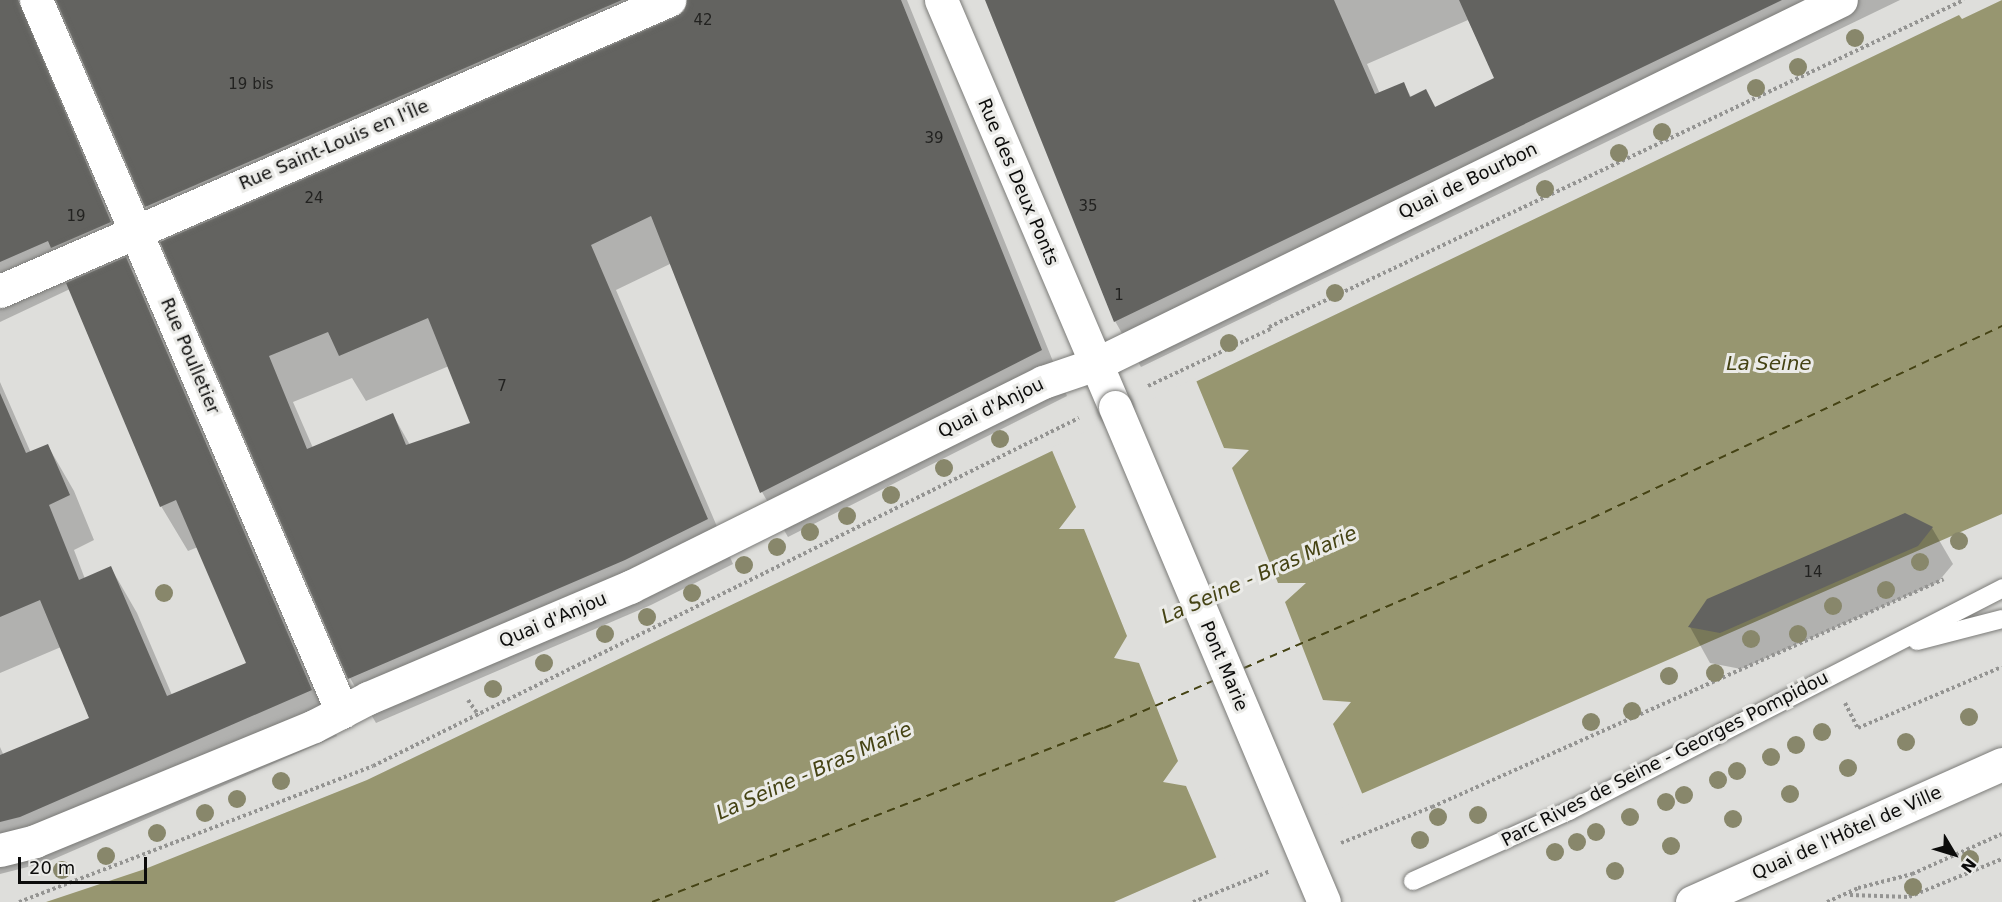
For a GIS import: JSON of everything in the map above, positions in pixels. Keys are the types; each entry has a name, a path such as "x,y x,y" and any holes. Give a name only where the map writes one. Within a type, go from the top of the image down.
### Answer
{"street":[{"name":"Rue Poulletier","path":"36,0 342,712"},
{"name":"Rue Saint-Louis en l'Île","path":"0,291 669,0"},
{"name":"Rue des Deux Ponts","path":"941,0 1096,364"},
{"name":"Quai de Bourbon","path":"1096,364 1841,0"},
{"name":"Pont Marie","path":"1096,364 1324,902"},
{"name":"Quai d'Anjou","path":"0,850 35,841 342,712 630,587 1043,382 1096,364"},
{"name":"Quai de l'Hôtel de Ville","path":"1692,902 2002,764"}],"lane":[{"name":"Parc Rives de Seine - Georges Pompidou","path":"1413,881 1569,811 2002,588"},
{"name":"Parc Rives de Seine - Georges Pompidou","path":"1883,650 2002,619"}],"path":[{"path":"20,902 373,766 479,717 968,470 1114,405 1964,0"},
{"path":"1266,321 1270,329"},
{"path":"1334,846 1443,802 1949,576"},
{"path":"1865,725 2002,667"},
{"path":"462,703 471,699 479,717"},
{"path":"1849,895 1858,888 1912,874 2002,834"},
{"path":"1827,902 1849,895 1909,897 2002,859"},
{"path":"1193,902 1280,867"}],"water":[{"name":"La Seine","path":"2002,0 2002,514 1114,902 46,902 145,869 367,780 1959,15 1962,19"}],"pier":[{"path":"1195,378 1224,448 1249,450 1232,468 1278,583 1306,583 1285,602 1323,700 1351,702 1333,724 1364,798 1218,861 1186,786 1163,782 1178,761 1139,663 1114,658 1127,636 1084,529 1059,529 1076,507 1051,448"}],"building":[{"path":"0,0 18,0 111,222 51,248 48,241 0,262"},
{"path":"56,0 622,0 145,207"},
{"path":"687,0 901,0 1042,350 760,493 651,216 591,245 708,519 625,560 348,679 160,242 676,17 684,11","holes":["428,318 470,423 406,445 393,413 307,449 269,356 328,332 339,356"]},
{"path":"985,0 1334,0 1375,94 1404,82 1410,97 1426,89 1435,107 1494,78 1459,0 1782,0 1114,322"},
{"path":"126,257 312,690 20,817 0,822 0,755 89,718 40,600 0,617 0,393 26,453 48,444 70,495 49,505 79,580 111,566 167,696 246,663 176,500 160,507 66,283"},
{"path":"1905,513 1933,527 1918,546 1720,633 1688,627 1707,599"}],"ferry route":[{"path":"1244,668 1592,518 2002,326"},
{"path":"652,902 1104,728 1215,680"}],"water label":[{"name":"La Seine - Bras Marie","path":"1259,575"},
{"name":"La Seine - Bras Marie","path":"814,771"}]}
